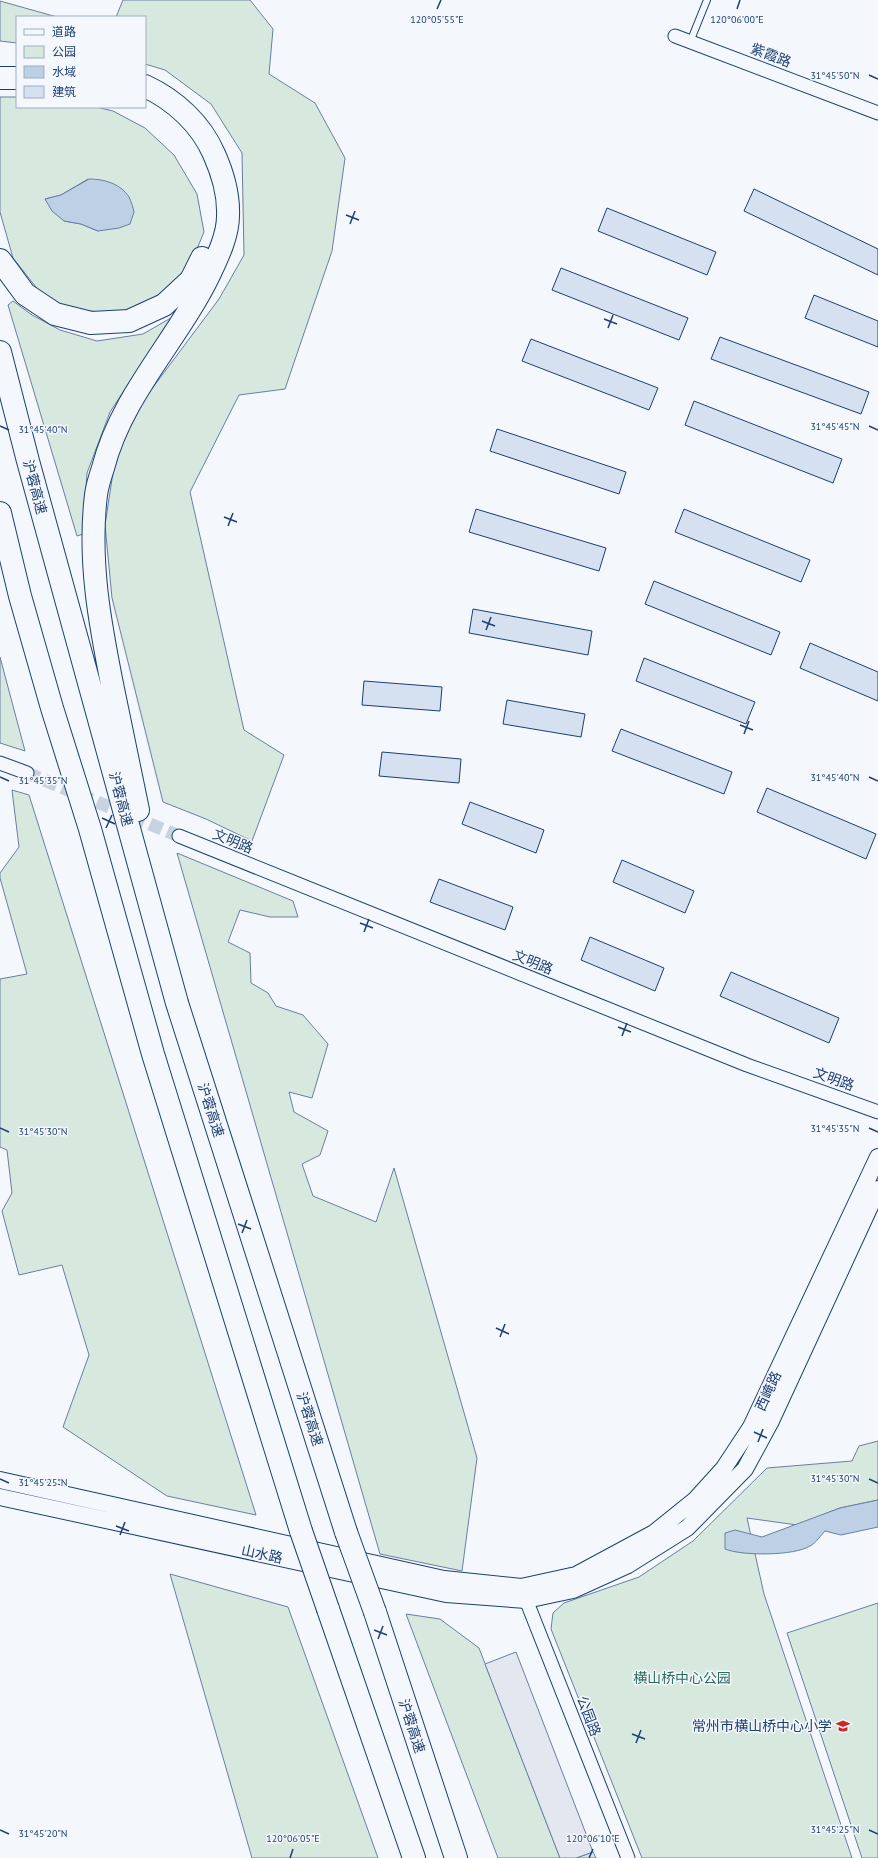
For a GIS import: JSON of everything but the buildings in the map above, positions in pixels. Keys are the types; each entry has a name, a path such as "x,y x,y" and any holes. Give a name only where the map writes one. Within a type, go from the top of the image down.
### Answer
{"highway":[{"path":"0,64 16,64"},
{"path":"0,78 16,78"},
{"path":"146,87 182,108 208,140 224,178 228,216 220,251 192,308 144,379 123,415 106,454 96,492 93,534 94,579 102,633 177,1003"},
{"path":"0,260 25,294 55,314 91,323 129,322 164,305 191,280 207,247 215,216 211,182 196,147 192,142 172,119 146,103"},
{"name":"沪蓉高速","path":"0,352 28,461 177,1003 346,1532 375,1612 456,1858"},
{"path":"0,513 20,596 52,708 90,829 153,1054 301,1531 414,1858"},
{"path":"0,545 20,596"}],"street":[{"name":"紫霞路","path":"674,36 878,113"},
{"path":"0,763 26,773"},
{"name":"文明路","path":"179,836 740,1062 878,1112"},
{"name":"西崦路","path":"523,1593 576,1575 654,1533 696,1500 724,1468 751,1427 878,1158"},
{"name":"西崦路","path":"523,1593 573,1590 628,1565 687,1528 745,1469 774,1415 878,1189"},
{"name":"山水路","path":"0,1480 444,1579 523,1593"},
{"name":"山水路","path":"0,1497 446,1594 523,1593"},
{"name":"公园路","path":"523,1593 628,1858"}],"lane":[{"path":"690,42 707,0"}],"green space":[{"path":"123,0 250,0 273,29 269,74 315,103 345,158 332,251 285,389 239,395 190,492 244,730 284,755 252,841 206,819 163,802 112,598 105,525 114,466 122,437 139,406 219,299 244,255 242,153 211,104 165,70 146,64 146,16 116,16"},
{"path":"0,1 53,16 16,16 16,43 0,41"},
{"path":"0,97 16,97 16,108 100,108 113,111 145,128 174,155 197,194 204,232 187,273 158,299 126,313 86,311 47,301 13,258 0,212","holes":["88,179 98,231 81,224 64,221 45,199 61,195"]},
{"path":"13,301 32,315 60,330 97,341 143,334 176,315 167,332 138,369 110,412 87,473 83,534 77,536 8,305"},
{"path":"0,657 25,751 0,743"},
{"path":"12,790 29,795 256,1515 167,1496 63,1427 89,1355 62,1265 19,1275 2,1211 12,1193 7,1150 0,1147 0,979 27,974 0,878 0,873 19,847"},
{"path":"177,853 293,901 298,917 270,917 240,910 228,942 250,953 251,983 268,993 276,1006 303,1015 328,1044 312,1098 289,1092 294,1112 328,1131 320,1155 302,1164 313,1196 376,1222 394,1168 477,1458 462,1571 380,1554"},
{"name":"横山桥中心公园","path":"878,1441 878,1500 840,1508 797,1525 747,1518 764,1594 852,1858 642,1858 551,1629 553,1613 564,1603 639,1577 693,1541 767,1468 852,1461 859,1446"},
{"path":"170,1574 288,1607 378,1858 252,1858"},
{"name":"常州市横山桥中心小学","path":"878,1603 878,1858 862,1858 787,1633"},
{"path":"406,1614 440,1619 479,1648 560,1858 498,1858"},
{"path":"593,1852 596,1858 576,1858"}],"shaded area":[{"path":"516,1652 593,1852 576,1858 560,1858 485,1664"}],"water":[{"path":"89,179 111,183 121,188 125,192 130,199 134,212 130,224 119,228 98,231 81,224 64,221 52,211 45,199 61,195"},
{"path":"878,1500 878,1527 841,1535 825,1531 812,1545 792,1552 755,1554 725,1549 725,1533 735,1530 762,1537 840,1508"}],"tunnel":[{"path":"27,773 179,836"}],"place":[{"name":"常州市横山桥中心小学","path":"843,1726"}]}
